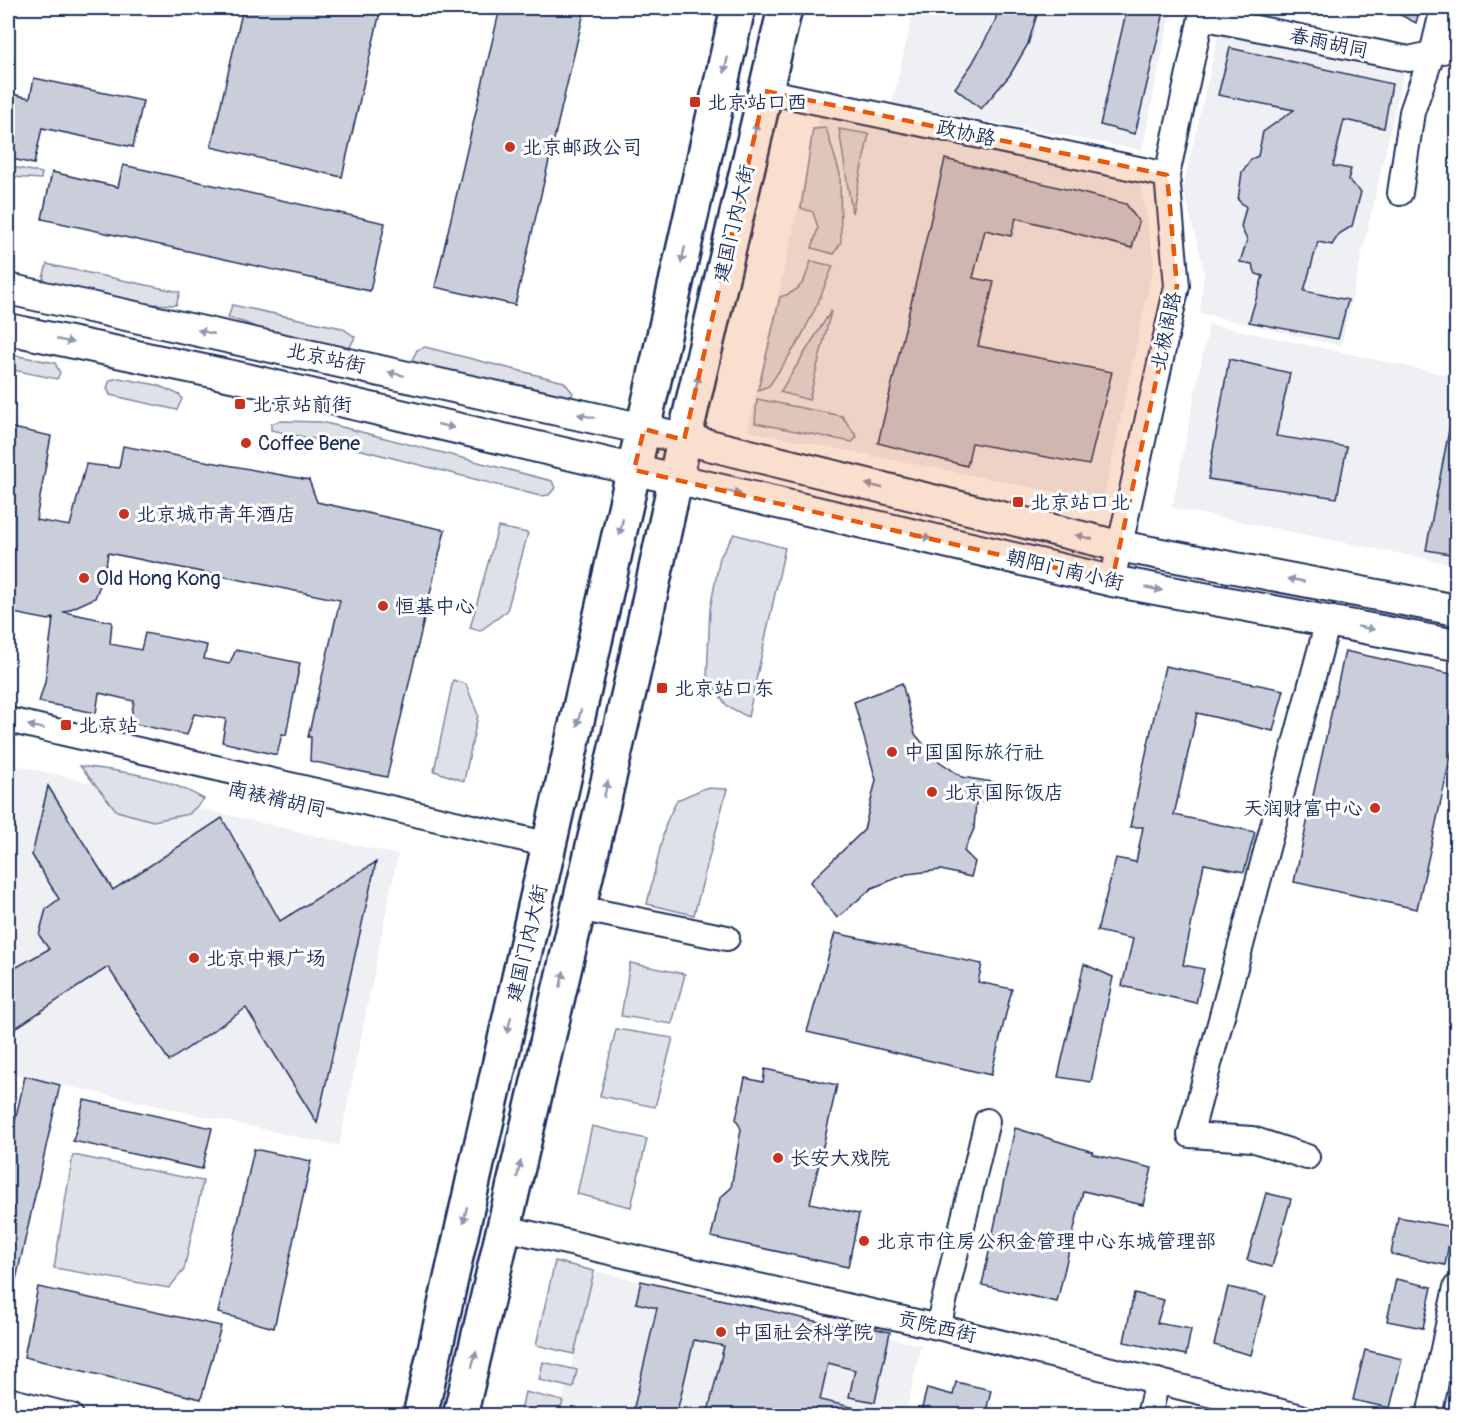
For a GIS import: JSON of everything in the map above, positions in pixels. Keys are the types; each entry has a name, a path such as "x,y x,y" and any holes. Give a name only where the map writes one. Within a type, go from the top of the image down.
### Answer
{"highway":[{"path":"644,429 738,8"},
{"name":"建国门内大街","path":"676,479 785,8"},
{"name":"建国门内大街","path":"420,1416 644,429"},
{"path":"460,1416 632,680 676,479"}],"main road":[{"name":"北京站街","path":"8,289 644,429 684,440"},
{"name":"北京站街","path":"8,329 225,375 676,479"},
{"name":"朝阳门南小街","path":"684,440 1119,546 1456,610"},
{"name":"朝阳门南小街","path":"676,479 1112,581 1456,645"}],"street":[{"path":"1400,193 1412,112 1432,54 1443,8"},
{"name":"春雨胡同","path":"1202,12 1409,59 1447,50 1456,51"},
{"name":"北极阁路","path":"1112,581 1177,286 1167,175 1202,12"},
{"name":"政协路","path":"765,91 1167,175"},
{"path":"1307,1157 1252,1139 1190,1135 1328,621"},
{"path":"8,720 548,853"},
{"name":"南裱褙胡同","path":"8,737 548,853"},
{"path":"578,908 727,938"},
{"path":"938,1327 987,1121"},
{"name":"贡院西街","path":"505,1228 938,1327 1287,1414"},
{"path":"1429,1416 1456,1287"},
{"path":"1149,1416 1156,1381"},
{"path":"8,1400 71,1416"}],"highlighted area":[{"path":"765,91 1167,175 1177,286 1112,581 634,470 644,429 684,440"}],"shaded area":[{"path":"914,8 1172,8 1142,150 892,104"},
{"path":"1219,32 1404,70 1341,346 1200,313 1204,271 1183,188"},
{"path":"819,115 1139,179 1154,262 1103,501 748,431"},
{"path":"826,128 840,174 841,242 834,254 812,248 818,228 813,212 801,208 813,129"},
{"path":"839,129 869,134 852,213"},
{"path":"8,166 42,173 41,179 13,177 8,193"},
{"path":"811,261 833,266 799,341 769,386 758,390 780,297 793,292 802,284"},
{"path":"47,264 180,292 176,305 120,303 52,287 43,278"},
{"path":"232,305 342,328 355,337 349,349 266,333 246,323 228,318"},
{"path":"831,311 809,400 780,392"},
{"path":"1209,324 1456,377 1456,565 1172,508"},
{"path":"425,347 564,382 573,393 568,403 418,366 412,360 417,350"},
{"path":"8,354 55,363 60,373 57,379 8,369"},
{"path":"119,378 157,385 180,395 182,399 177,410 110,395 107,388 110,380"},
{"path":"757,399 842,416 857,437 852,442 755,423"},
{"path":"279,421 321,422 338,426 552,481 555,488 549,495 540,496 342,445 271,430 271,424"},
{"path":"498,527 528,533 507,611 480,631 470,628"},
{"path":"734,534 785,548 748,717 727,706 707,678 710,609 720,557"},
{"path":"453,680 466,684 478,715 464,781 434,771"},
{"path":"8,763 398,855 339,1146 8,1073"},
{"path":"80,766 159,780 204,799 189,814 153,821 117,811"},
{"path":"705,788 727,789 694,915 647,904 666,823 677,800"},
{"path":"630,963 685,974 672,1024 621,1016"},
{"path":"616,1029 673,1038 655,1107 600,1096"},
{"path":"592,1126 647,1139 631,1207 577,1194"},
{"path":"73,1155 203,1181 184,1270 169,1288 54,1268"},
{"path":"555,1261 594,1271 574,1354 536,1345"},
{"name":"中国社会科学院","path":"594,1271 921,1345 906,1415 559,1416"},
{"path":"543,1362 577,1370 573,1388 539,1380"},
{"path":"525,1392 563,1401 559,1415 520,1415"}],"building":[{"path":"243,8 381,8 342,177 211,147"},
{"name":"北京邮政公司","path":"500,8 585,8 515,305 435,287"},
{"path":"998,8 1039,8 1028,44 1010,75 981,109 955,88 972,64 995,22"},
{"path":"1127,8 1165,8 1135,134 1100,125"},
{"path":"1387,8 1420,8 1416,23"},
{"path":"1230,48 1392,84 1384,128 1344,120 1333,166 1351,169 1348,180 1361,192 1352,226 1339,234 1332,245 1318,242 1304,291 1348,300 1338,339 1249,322 1263,276 1256,274 1252,264 1240,262 1247,240 1241,227 1246,207 1238,200 1242,172 1251,159 1258,156 1263,132 1294,110 1218,95"},
{"path":"34,78 143,101 133,147 42,128 34,164 8,158 8,93 30,98"},
{"path":"945,159 1126,204 1139,222 1132,248 1016,218 1011,236 985,230 973,278 994,282 978,346 1112,372 1089,465 972,443 967,466 878,443"},
{"path":"123,165 385,223 370,291 42,219 52,172 118,187"},
{"path":"1229,359 1290,373 1276,436 1347,447 1337,498 1208,479"},
{"path":"1450,425 1456,425 1456,555 1426,550"},
{"name":"恒基中心","path":"8,427 51,436 36,520 70,526 86,464 119,468 123,446 309,480 317,502 445,530 387,777 310,761 311,737 308,737 340,600 108,553 105,572 95,598 64,612 112,622 110,644 141,650 145,633 207,645 204,659 229,664 236,650 300,663 286,735 282,734 277,755 222,742 226,719 194,714 187,735 130,723 134,701 99,693 96,713 39,702 45,682 53,618 49,620 8,612"},
{"name":"天润财富中心","path":"1345,651 1456,675 1456,733 1417,909 1294,882"},
{"path":"1165,666 1284,690 1273,731 1197,713 1174,815 1255,832 1244,872 1204,864 1183,965 1204,969 1196,1003 1122,986 1133,939 1097,931 1116,858 1136,862 1143,827 1130,827"},
{"name":"北京国际饭店","path":"902,683 915,734 936,759 962,777 993,782 989,802 976,801 974,829 964,851 975,862 971,877 941,870 907,874 872,888 837,918 810,882 864,830 876,780 854,702"},
{"name":"北京中粮广场","path":"48,786 113,890 222,818 280,921 376,862 317,1123 246,1008 169,1061 108,967 8,1033 8,972 49,949 39,935 46,909 59,899 32,855"},
{"path":"835,933 982,964 978,982 1012,989 991,1075 807,1032"},
{"path":"1084,964 1113,977 1091,1082 1058,1077"},
{"name":"长安大戏院","path":"765,1069 837,1085 810,1203 859,1214 848,1267 711,1237 720,1198 731,1188 741,1129 736,1119 745,1078 763,1082"},
{"path":"25,1076 60,1085 13,1293 8,1293 8,1153"},
{"path":"84,1100 212,1128 202,1169 73,1141"},
{"path":"1015,1128 1093,1152 1092,1154 1152,1168 1143,1205 1083,1191 1057,1302 982,1285"},
{"path":"254,1149 311,1161 274,1328 218,1313"},
{"path":"1266,1193 1291,1199 1272,1267 1247,1260"},
{"path":"1398,1217 1452,1227 1445,1265 1391,1254"},
{"path":"1396,1279 1432,1287 1423,1328 1387,1321"},
{"path":"641,1281 863,1332 864,1326 890,1332 875,1402 849,1397 855,1370 828,1363 820,1400 865,1410 864,1416 707,1416 724,1346 694,1340 676,1416 632,1416 657,1308 636,1303"},
{"path":"38,1287 221,1326 201,1399 24,1357"},
{"path":"1228,1287 1266,1296 1251,1355 1214,1345"},
{"path":"1134,1293 1164,1300 1157,1323 1191,1329 1186,1355 1124,1342"},
{"path":"1365,1350 1402,1359 1390,1408 1353,1400"},
{"path":"956,1382 991,1390 985,1416 920,1416 927,1388 953,1395"}],"place":[{"name":"北京站口西","path":"695,102"},
{"name":"北京邮政公司","path":"510,147"},
{"name":"北京站前街","path":"240,404"},
{"name":"Coffee Bene","path":"246,443"},
{"name":"北京站口北","path":"1018,502"},
{"name":"北京城市青年酒店","path":"124,514"},
{"name":"Old Hong Kong","path":"84,578"},
{"name":"恒基中心","path":"383,606"},
{"name":"北京站口东","path":"662,688"},
{"name":"北京站","path":"66,725"},
{"name":"中国国际旅行社","path":"892,752"},
{"name":"北京国际饭店","path":"932,792"},
{"name":"天润财富中心","path":"1375,808"},
{"name":"北京中粮广场","path":"194,958"},
{"name":"长安大戏院","path":"778,1158"},
{"name":"北京市住房公积金管理中心东城管理部","path":"864,1241"},
{"name":"中国社会科学院","path":"721,1332"}]}
